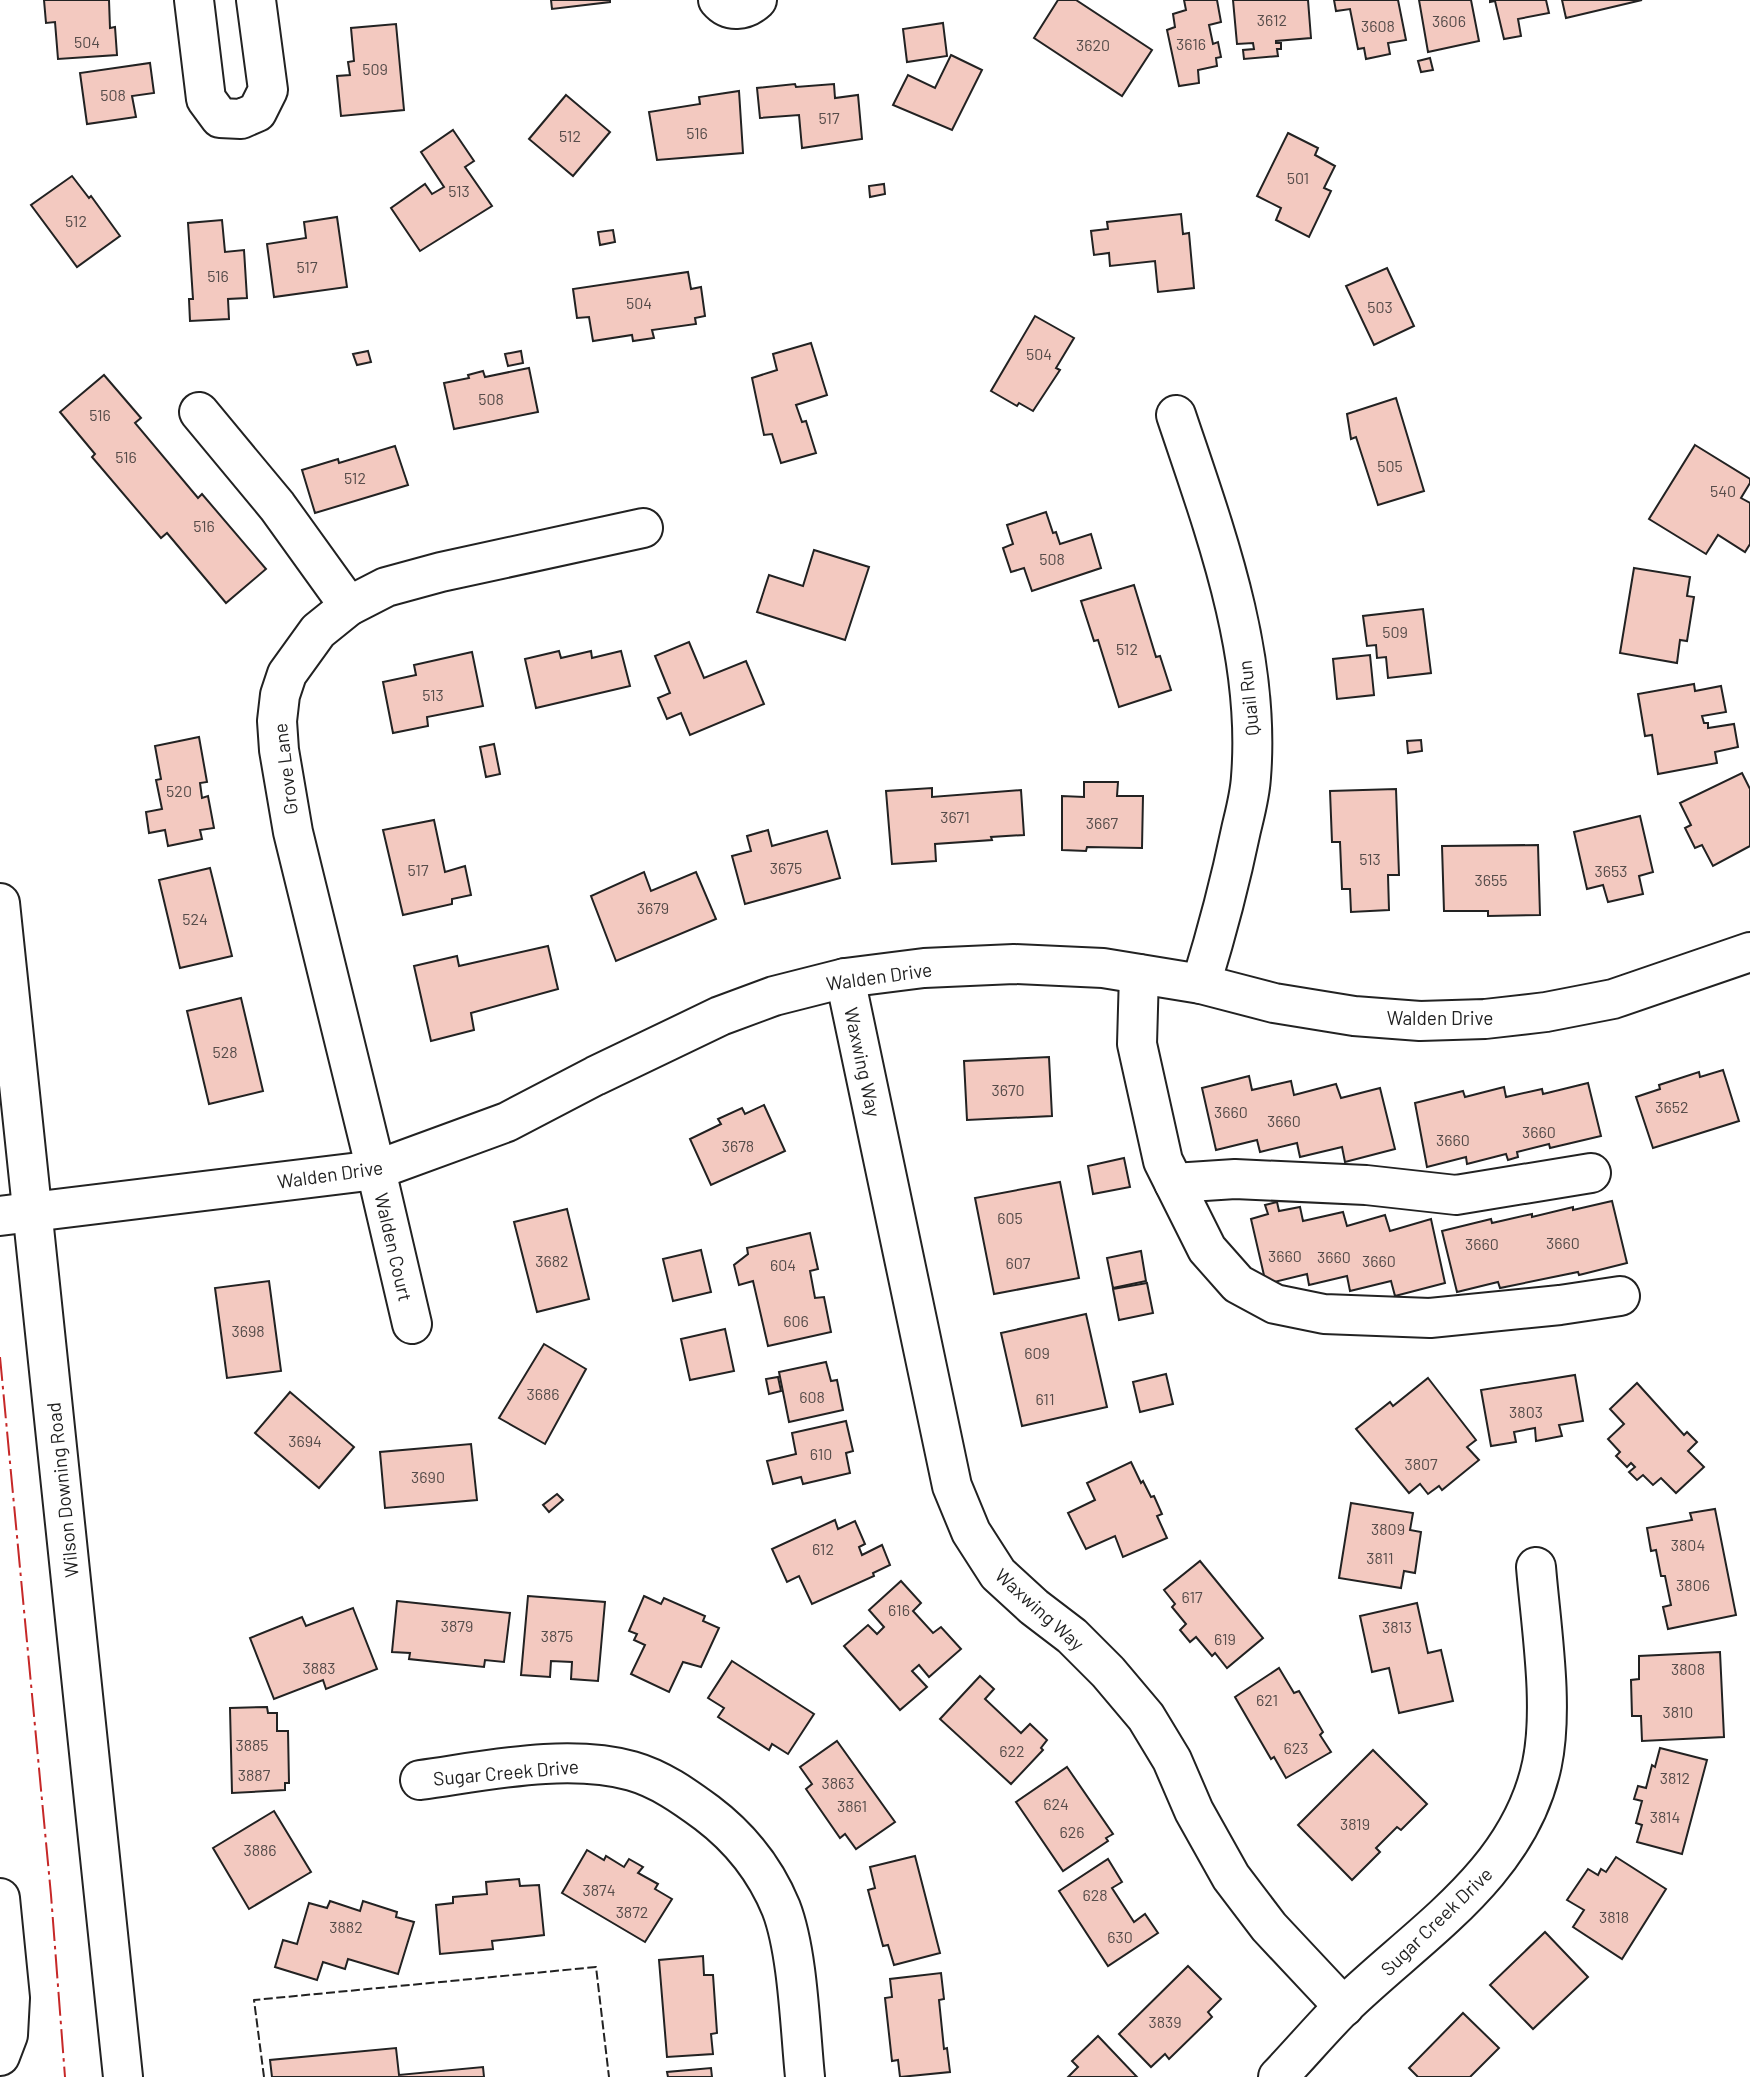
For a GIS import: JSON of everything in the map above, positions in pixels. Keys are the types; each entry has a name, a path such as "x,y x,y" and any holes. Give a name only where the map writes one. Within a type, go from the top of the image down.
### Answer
{"street":[{"path":"194,0 206,99 220,118 241,119 257,112 268,90 256,0"},
{"path":"718,0 734,10 750,6 757,0"},
{"path":"199,412 277,506 349,606"},
{"name":"Quail Run","path":"1176,415 1219,543 1236,610 1253,728 1251,780 1227,900 1201,984"},
{"name":"Grove Lane","path":"376,1170 293,832 279,750 277,721 280,695 287,674 318,631 349,606 386,587 643,528"},
{"name":"Wilson Downing Road","path":"0,903 17,1214 123,2077"},
{"name":"Walden Drive","path":"17,1214 376,1170 508,1122 595,1076 720,1016 774,996 845,978 925,968 1014,964 1103,968 1201,984 1274,1003 1354,1016 1420,1021 1485,1019 1546,1012 1613,999 1750,952"},
{"path":"1139,974 1137,1044 1163,1161 1207,1248 1238,1284 1275,1304 1324,1314 1430,1318 1620,1296"},
{"name":"Waxwing Way","path":"845,978 952,1486 971,1532 998,1574 1034,1607 1072,1636 1108,1672 1146,1717 1172,1760 1194,1811 1230,1877 1269,1927 1344,2007"},
{"name":"Walden Court","path":"376,1170 412,1324"},
{"path":"1174,1183 1235,1180 1366,1185 1456,1195 1591,1173"},
{"name":"Sugar Creek Drive","path":"1278,2077 1344,2007 1445,1917 1493,1867 1516,1834 1534,1797 1542,1762 1546,1724 1536,1567"},
{"name":"Sugar Creek Drive","path":"420,1780 500,1769 576,1763 633,1771 680,1793 713,1817 761,1866 782,1910 792,1957 805,2077"},
{"path":"0,1898 10,1998 8,2035 0,2056"},
{"path":"0,2072 4,2077"}],"building":[{"path":"44,0 109,0 110,28 115,27 117,55 58,59 55,22 46,23"},
{"path":"551,0 610,0 610,2 552,9"},
{"path":"1058,0 1076,0 1152,50 1122,96 1034,38"},
{"path":"1184,0 1217,0 1221,22 1209,25 1213,44 1218,42 1221,57 1216,58 1217,66 1198,70 1199,83 1179,86 1167,30 1175,27 1173,14 1186,10"},
{"path":"1233,0 1308,0 1311,38 1276,41 1281,43 1281,49 1277,49 1278,56 1244,59 1243,50 1254,49 1253,43 1237,44"},
{"path":"1334,0 1398,0 1406,40 1388,43 1390,54 1366,59 1364,48 1358,49 1350,9 1336,11"},
{"path":"1419,0 1471,0 1479,41 1428,52"},
{"path":"1490,0 1546,0 1549,13 1518,19 1521,36 1504,39 1495,1"},
{"path":"1562,0 1642,0 1566,18"},
{"path":"943,23 947,56 907,62 903,29"},
{"path":"396,24 404,110 341,116 337,76 350,75 348,62 354,61 351,28"},
{"path":"951,55 982,70 952,130 893,105 908,75 935,88"},
{"path":"1430,58 1433,70 1421,72 1418,61"},
{"path":"150,63 154,93 132,96 136,117 87,124 80,73"},
{"path":"795,84 796,87 834,84 835,98 858,95 862,139 802,148 799,115 760,118 757,88"},
{"path":"739,91 743,153 657,160 649,112 700,104 699,97"},
{"path":"566,95 610,132 573,176 529,139"},
{"path":"453,130 474,161 465,167 492,206 420,251 391,208 425,184 432,194 444,187 421,152"},
{"path":"1288,133 1318,148 1315,155 1335,166 1324,188 1331,191 1309,237 1276,220 1281,208 1257,196"},
{"path":"72,176 89,198 91,196 120,236 77,267 31,205"},
{"path":"884,184 885,194 870,197 869,186"},
{"path":"1181,214 1183,234 1189,233 1194,288 1158,292 1155,261 1110,266 1109,253 1094,255 1091,231 1108,229 1107,222"},
{"path":"337,217 347,287 274,297 267,244 306,238 304,222"},
{"path":"222,220 225,252 244,250 247,298 228,299 229,319 190,321 189,299 193,299 188,223"},
{"path":"613,230 615,242 600,245 598,232"},
{"path":"1387,268 1414,326 1374,345 1346,286"},
{"path":"688,272 691,289 701,287 705,316 695,318 696,324 652,330 654,338 633,341 632,335 593,341 589,317 577,318 573,289"},
{"path":"1035,316 1074,338 1056,368 1060,370 1033,411 1019,403 1017,406 991,391"},
{"path":"811,343 827,395 796,405 802,422 806,421 816,453 781,463 772,434 764,435 752,378 777,370 773,354"},
{"path":"368,351 371,362 357,365 353,354"},
{"path":"521,351 523,363 508,366 505,354"},
{"path":"529,368 538,412 454,429 444,383 469,378 468,375 483,371 485,377"},
{"path":"104,375 141,418 135,423 198,498 202,494 266,569 226,603 167,533 161,538 92,457 95,454 60,412"},
{"path":"1396,398 1424,491 1378,505 1356,437 1351,439 1347,414"},
{"path":"1695,445 1750,479 1741,498 1750,503 1750,544 1745,552 1718,535 1706,554 1649,519"},
{"path":"395,446 408,485 315,513 302,470 338,459 339,463"},
{"path":"1046,512 1060,544 1091,534 1101,568 1032,591 1024,568 1011,572 1003,548 1013,544 1007,525"},
{"path":"814,550 869,567 845,640 757,612 769,575 803,586"},
{"path":"1634,568 1690,577 1687,596 1694,597 1687,641 1680,640 1677,663 1620,653"},
{"path":"1134,585 1156,657 1160,656 1171,690 1119,707 1098,640 1094,641 1081,601"},
{"path":"1423,609 1431,673 1388,678 1386,657 1377,658 1376,645 1367,646 1363,616"},
{"path":"689,642 704,678 746,661 764,704 690,735 681,713 667,719 658,698 670,693 655,656"},
{"path":"559,651 561,658 591,651 592,658 621,651 630,686 536,708 525,659"},
{"path":"472,652 483,706 427,717 428,726 393,733 383,682 416,675 414,665"},
{"path":"1370,655 1374,695 1337,699 1333,659"},
{"path":"1694,684 1695,691 1721,686 1726,712 1702,716 1704,723 1708,723 1708,728 1734,724 1738,747 1715,752 1717,763 1658,774 1652,735 1645,736 1638,694"},
{"path":"199,737 207,782 200,783 202,798 208,796 214,828 200,830 202,839 168,846 165,830 149,833 146,812 162,809 156,780 161,779 155,746"},
{"path":"1421,740 1422,751 1408,753 1407,741"},
{"path":"494,744 500,774 486,777 480,747"},
{"path":"1742,773 1750,789 1750,846 1713,866 1702,845 1695,848 1685,828 1691,825 1680,803"},
{"path":"1084,782 1118,782 1117,796 1143,796 1142,848 1087,847 1086,851 1062,850 1062,796 1084,797"},
{"path":"932,788 932,797 1021,790 1024,835 935,844 936,861 892,864 886,791"},
{"path":"1396,789 1399,875 1388,875 1389,910 1351,912 1350,889 1342,889 1340,842 1332,842 1330,791"},
{"path":"1640,816 1653,872 1639,876 1643,894 1608,902 1603,885 1587,889 1574,832"},
{"path":"434,820 445,872 465,866 471,895 452,899 452,904 403,915 383,830"},
{"path":"768,830 772,846 827,831 840,878 745,904 732,856 751,851 747,836"},
{"path":"1538,845 1540,915 1488,916 1488,911 1444,911 1442,846"},
{"path":"210,868 232,956 180,968 159,880"},
{"path":"644,872 651,891 696,872 716,919 616,961 591,896"},
{"path":"548,946 558,989 471,1013 474,1030 431,1041 414,966 457,956 459,966"},
{"path":"241,998 263,1091 209,1104 187,1011"},
{"path":"1049,1057 1052,1116 967,1120 964,1061"},
{"path":"1723,1070 1739,1121 1653,1148 1636,1097 1660,1089 1659,1085 1699,1072 1700,1077"},
{"path":"1249,1076 1252,1090 1291,1081 1294,1095 1336,1084 1341,1098 1380,1088 1395,1149 1345,1162 1342,1147 1300,1157 1297,1143 1260,1152 1257,1140 1216,1150 1202,1088"},
{"path":"1588,1083 1601,1136 1550,1148 1549,1144 1517,1152 1518,1157 1508,1160 1506,1154 1467,1164 1466,1157 1427,1167 1415,1103 1463,1091 1465,1097 1504,1087 1506,1097 1542,1089 1543,1094"},
{"path":"764,1105 785,1151 711,1185 690,1139 721,1124 718,1119 742,1108 745,1114"},
{"path":"1124,1158 1130,1187 1093,1194 1088,1166"},
{"path":"1060,1182 1079,1278 994,1294 975,1198"},
{"path":"1612,1201 1627,1263 1579,1275 1578,1272 1500,1288 1498,1282 1457,1292 1442,1231 1491,1219 1492,1223"},
{"path":"1277,1202 1279,1211 1300,1207 1303,1221 1343,1212 1347,1226 1385,1215 1390,1231 1431,1219 1445,1283 1395,1296 1391,1281 1350,1291 1347,1276 1309,1285 1307,1274 1266,1284 1251,1219 1268,1214 1265,1205"},
{"path":"567,1209 589,1299 537,1312 514,1222"},
{"path":"810,1233 818,1269 810,1271 815,1298 824,1297 831,1332 768,1346 753,1281 739,1285 734,1265 748,1254 747,1248"},
{"path":"701,1250 711,1292 673,1301 663,1259"},
{"path":"1141,1251 1146,1281 1113,1288 1107,1258"},
{"path":"269,1281 281,1371 227,1378 215,1288"},
{"path":"1147,1283 1153,1313 1119,1320 1113,1289"},
{"path":"1086,1314 1107,1407 1022,1426 1001,1333"},
{"path":"725,1329 734,1371 690,1380 681,1339"},
{"path":"544,1344 586,1369 545,1444 499,1418"},
{"path":"826,1362 831,1381 837,1380 843,1410 789,1422 779,1372"},
{"path":"1166,1374 1173,1404 1140,1412 1133,1382"},
{"path":"1575,1375 1583,1421 1559,1425 1562,1436 1536,1441 1535,1428 1514,1432 1516,1442 1491,1446 1481,1390"},
{"path":"778,1377 781,1391 769,1394 766,1379"},
{"path":"1428,1378 1476,1440 1467,1447 1479,1460 1442,1490 1439,1486 1428,1494 1420,1484 1409,1493 1356,1429 1390,1402 1393,1406"},
{"path":"1637,1383 1684,1435 1687,1432 1697,1442 1688,1451 1704,1467 1676,1493 1661,1478 1653,1485 1643,1475 1637,1480 1629,1472 1635,1467 1631,1463 1627,1467 1616,1456 1620,1452 1608,1439 1624,1424 1610,1409"},
{"path":"290,1392 354,1447 319,1488 255,1433"},
{"path":"846,1421 853,1451 846,1453 850,1473 803,1484 801,1477 773,1484 767,1461 796,1454 792,1433"},
{"path":"471,1444 477,1500 385,1508 380,1452"},
{"path":"1131,1462 1141,1483 1143,1481 1151,1497 1154,1496 1162,1514 1157,1516 1167,1538 1123,1557 1115,1536 1086,1549 1068,1513 1095,1500 1087,1483"},
{"path":"557,1494 563,1500 549,1512 543,1505"},
{"path":"1351,1503 1413,1513 1410,1530 1421,1532 1415,1573 1404,1571 1401,1588 1339,1578"},
{"path":"1715,1509 1736,1615 1668,1629 1663,1607 1671,1605 1665,1576 1661,1576 1656,1550 1651,1551 1647,1528 1692,1520 1690,1513"},
{"path":"835,1520 838,1529 855,1521 865,1544 859,1547 862,1555 882,1545 890,1565 873,1573 874,1576 812,1604 799,1576 787,1582 772,1549"},
{"path":"1200,1561 1263,1638 1227,1668 1215,1653 1212,1656 1196,1637 1190,1642 1180,1630 1186,1624 1172,1607 1175,1604 1164,1590"},
{"path":"901,1581 921,1603 913,1611 933,1633 941,1627 961,1649 929,1677 919,1665 912,1671 927,1687 900,1710 844,1646 868,1625 877,1634 884,1627 869,1610"},
{"path":"528,1596 605,1602 598,1681 571,1679 572,1662 551,1661 550,1677 521,1675"},
{"path":"644,1596 661,1604 664,1598 705,1616 703,1621 719,1628 701,1667 683,1662 669,1692 631,1674 645,1645 634,1640 637,1634 629,1631"},
{"path":"397,1601 510,1613 504,1662 485,1660 484,1667 409,1659 410,1653 392,1652"},
{"path":"1417,1603 1428,1653 1441,1650 1453,1701 1399,1713 1389,1668 1372,1672 1360,1616"},
{"path":"353,1608 377,1669 326,1689 323,1680 274,1699 250,1638 302,1617 306,1626"},
{"path":"1720,1652 1724,1737 1642,1741 1641,1716 1632,1716 1631,1680 1639,1679 1639,1656"},
{"path":"732,1661 814,1714 788,1754 772,1744 769,1750 718,1717 724,1708 708,1698"},
{"path":"1279,1668 1294,1693 1299,1691 1323,1732 1320,1735 1331,1752 1286,1778 1274,1757 1271,1759 1235,1697"},
{"path":"980,1676 994,1689 985,1699 1021,1733 1030,1724 1047,1740 1041,1748 1043,1750 1011,1784 940,1719"},
{"path":"267,1707 268,1713 277,1713 277,1731 288,1731 289,1783 285,1783 285,1790 232,1793 230,1708"},
{"path":"837,1741 895,1822 856,1849 845,1834 840,1838 806,1789 812,1784 800,1767"},
{"path":"1660,1748 1707,1760 1682,1854 1637,1842 1642,1825 1636,1823 1642,1801 1634,1799 1638,1786 1646,1788"},
{"path":"1373,1750 1427,1804 1401,1830 1397,1827 1376,1848 1380,1852 1352,1880 1298,1825"},
{"path":"1067,1767 1113,1834 1106,1838 1108,1841 1063,1871 1016,1802"},
{"path":"274,1811 311,1872 249,1909 213,1848"},
{"path":"587,1850 604,1860 606,1856 624,1867 629,1859 643,1867 638,1873 658,1884 655,1889 672,1899 645,1942 562,1893"},
{"path":"915,1856 940,1953 894,1965 888,1945 883,1946 868,1890 875,1888 870,1867"},
{"path":"1616,1857 1666,1889 1622,1959 1573,1927 1584,1910 1567,1900 1588,1869 1598,1875 1601,1869 1606,1872"},
{"path":"1108,1859 1122,1882 1112,1888 1134,1922 1145,1914 1158,1933 1108,1966 1059,1891"},
{"path":"519,1879 520,1886 539,1885 544,1935 492,1941 493,1949 440,1954 436,1905 453,1903 453,1897 487,1894 486,1882"},
{"path":"330,1901 360,1911 363,1901 397,1912 396,1917 414,1922 398,1974 348,1959 345,1969 323,1962 317,1980 275,1967 283,1940 297,1944 309,1903 327,1908"},
{"path":"1545,1932 1588,1977 1533,2029 1490,1985"},
{"path":"703,1956 704,1975 713,1975 717,2033 711,2034 713,2054 667,2057 659,1960"},
{"path":"1188,1966 1221,1999 1208,2012 1212,2017 1169,2059 1165,2054 1151,2067 1119,2034"},
{"path":"941,1973 944,1999 939,2000 944,2049 947,2048 950,2072 900,2077 898,2060 892,2061 885,1998 892,1997 890,1979"},
{"path":"1463,2013 1499,2048 1470,2077 1418,2077 1409,2068"},
{"path":"1098,2036 1137,2077 1068,2077 1078,2067 1072,2061"},
{"path":"396,2048 399,2075 483,2067 484,2077 272,2077 270,2060"},
{"path":"711,2068 712,2077 668,2077 667,2072"}],"fence":[{"path":"264,2077 254,2000 596,1967 609,2077"}],"power":[{"path":"0,1357 51,1895 65,2077"}]}
